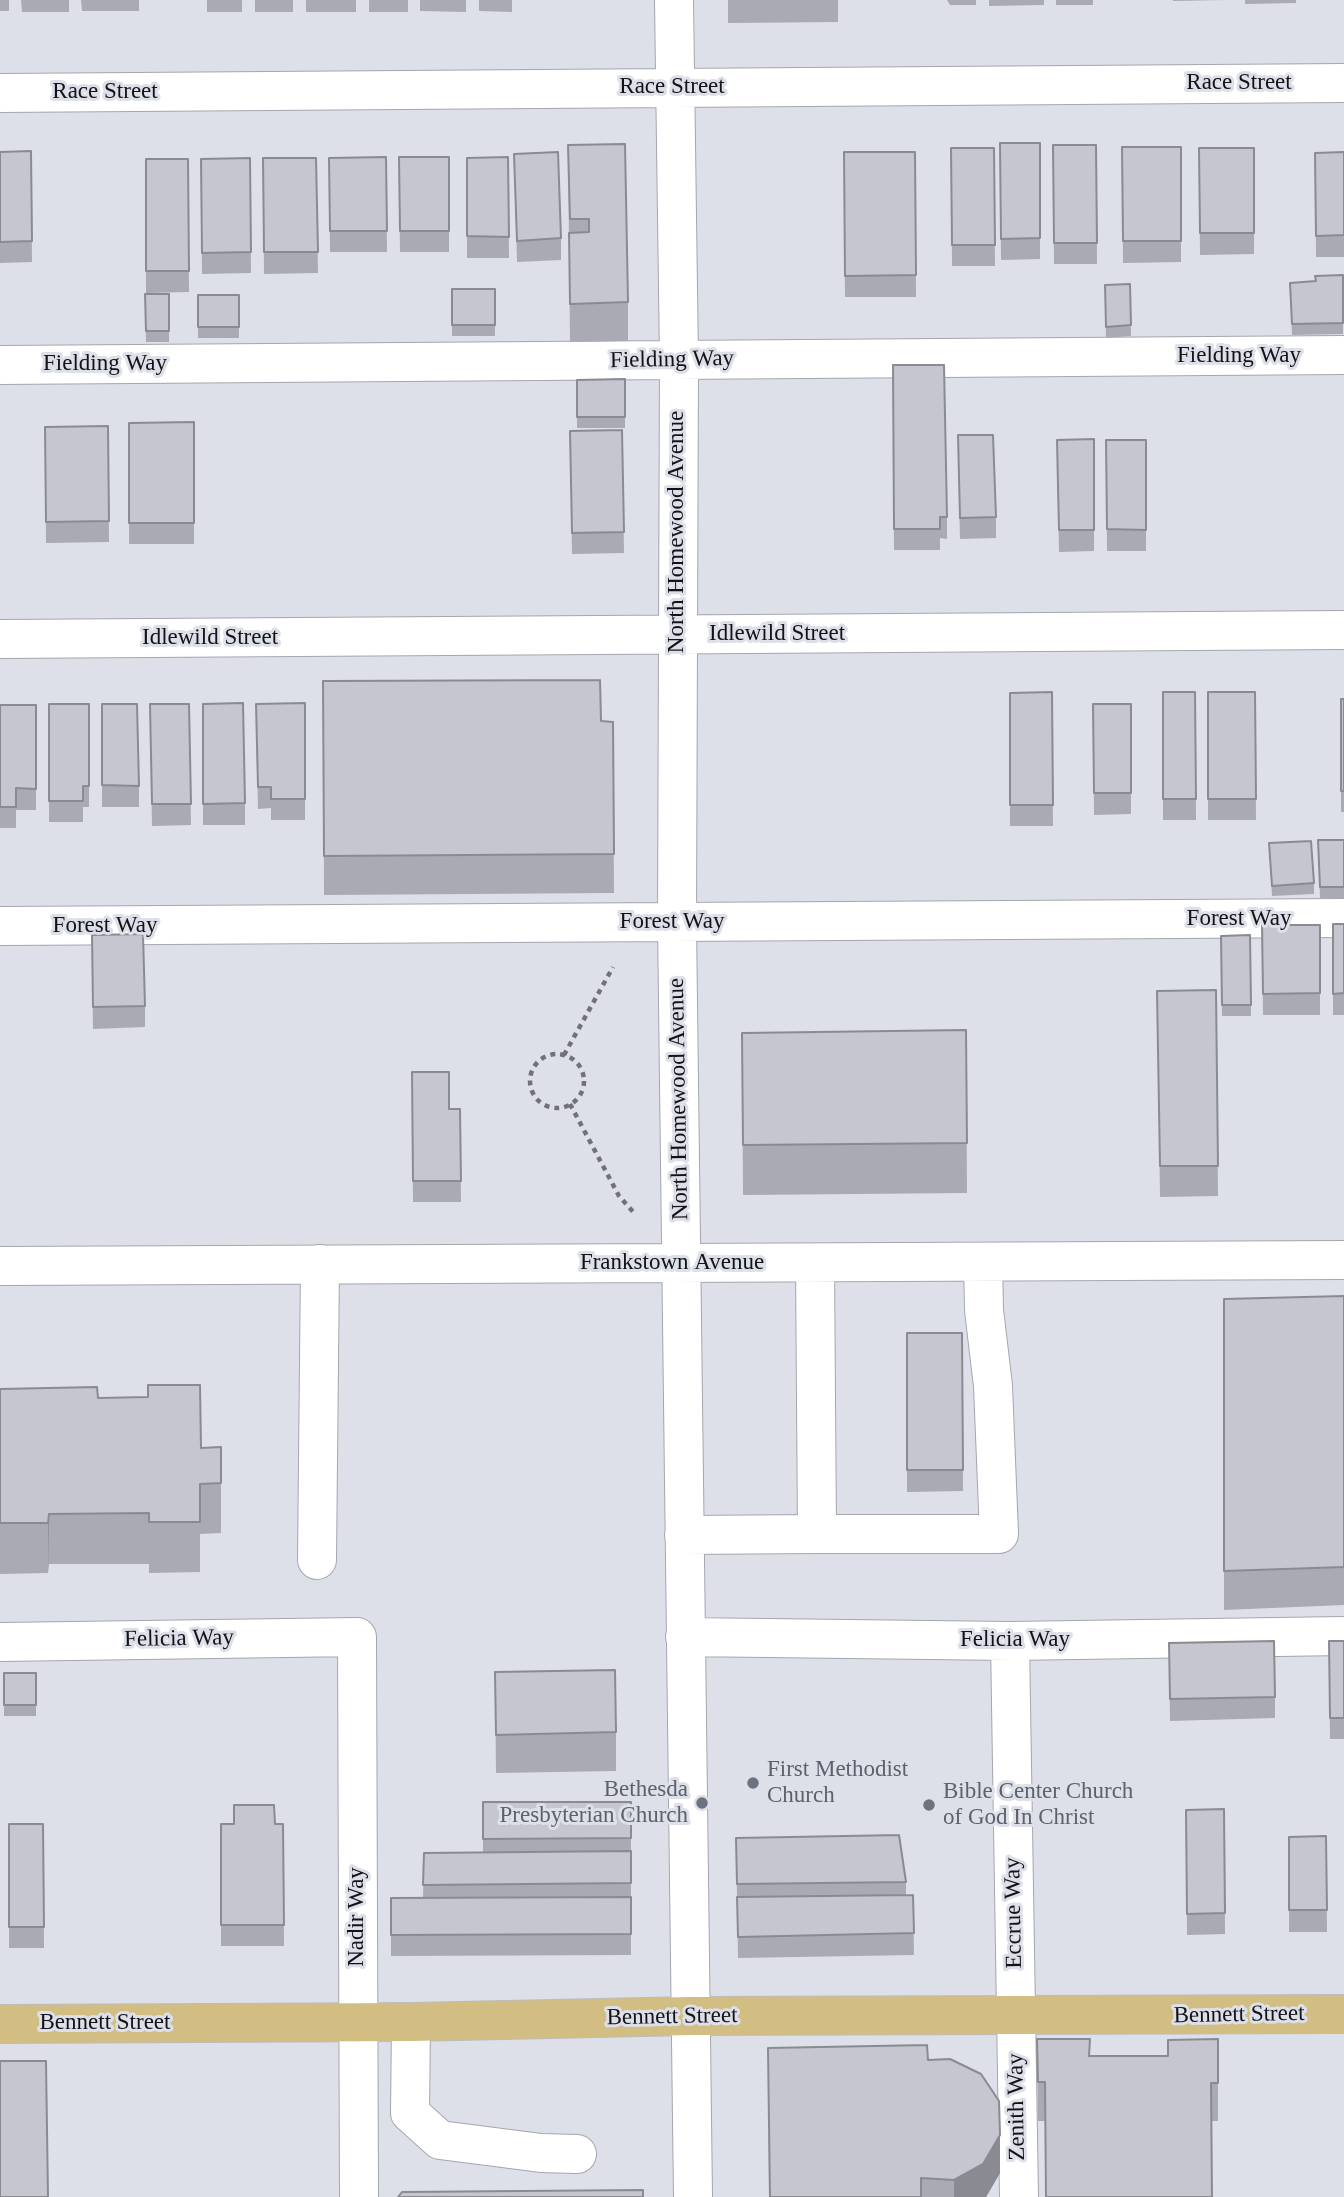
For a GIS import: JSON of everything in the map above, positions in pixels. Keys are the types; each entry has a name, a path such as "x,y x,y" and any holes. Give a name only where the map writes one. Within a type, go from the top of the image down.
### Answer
{"main road":[{"name":"Bennett Street","path":"0,2024 411,2022 691,2016 1344,2014"}],"street":[{"name":"North Homewood Avenue","path":"674,0 679,360 677,922 693,2197"},
{"name":"Race Street","path":"0,93 1344,83"},
{"name":"Fielding Way","path":"0,365 1344,355"},
{"name":"Idlewild Street","path":"0,639 1344,630"},
{"name":"Forest Way","path":"0,926 1344,918"},
{"name":"Frankstown Avenue","path":"0,1266 1344,1260"},
{"path":"684,1535 999,1534 982,1262"},
{"path":"815,1263 817,1534"},
{"path":"317,1560 320,1264"},
{"name":"Felicia Way","path":"685,1637 1010,1641 1344,1636"},
{"name":"Felicia Way","path":"0,1642 357,1637"},
{"name":"Nadir Way","path":"357,1637 359,2197"},
{"name":"Eccrue Way","path":"1010,1641 1015,2017"},
{"name":"Zenith Way","path":"1015,2017 1018,2197"},
{"path":"411,2022 410,2113 440,2140 541,2153 577,2154"}],"path":[{"path":"564,1055 614,964"},
{"path":"564,1055 572,1059 582,1073 582,1091 570,1104 553,1108 537,1101 530,1085 534,1068 546,1056 564,1055"},
{"path":"570,1104 619,1196 635,1214"}],"building":[{"path":"1000,143 1040,143 1040,238 1001,239"},
{"path":"625,144 628,302 570,304 569,233 589,232 589,219 570,219 568,145"},
{"path":"1053,145 1096,145 1097,243 1054,243"},
{"path":"1122,147 1181,147 1181,241 1123,241"},
{"path":"951,148 994,148 995,245 952,245"},
{"path":"1199,148 1254,148 1254,233 1200,233"},
{"path":"31,151 32,241 0,242 0,152"},
{"path":"558,152 561,238 517,241 514,154"},
{"path":"844,152 915,152 916,275 845,276"},
{"path":"1344,152 1344,235 1316,236 1315,153"},
{"path":"386,157 387,231 330,231 329,158"},
{"path":"399,157 449,157 449,231 400,231"},
{"path":"508,157 509,237 467,236 467,158"},
{"path":"250,158 251,252 202,253 201,159"},
{"path":"263,158 316,158 318,252 264,252"},
{"path":"146,159 188,159 189,271 146,271"},
{"path":"1343,275 1343,323 1292,324 1290,283 1316,281 1315,276"},
{"path":"1130,284 1131,325 1106,327 1105,285"},
{"path":"452,289 495,289 495,325 452,325"},
{"path":"145,294 169,294 169,331 146,331"},
{"path":"198,295 239,295 239,327 198,327"},
{"path":"893,365 944,365 947,517 940,517 940,529 894,529"},
{"path":"625,379 625,417 577,417 577,380"},
{"path":"194,422 194,523 129,523 129,423"},
{"path":"108,426 109,521 46,522 45,427"},
{"path":"622,430 624,532 572,533 570,431"},
{"path":"958,435 993,435 996,517 960,518"},
{"path":"1094,439 1094,530 1059,530 1057,440"},
{"path":"1106,440 1146,440 1146,530 1107,529"},
{"path":"600,680 601,721 613,722 614,854 324,856 323,681"},
{"path":"1052,692 1053,805 1010,805 1010,693"},
{"path":"1163,692 1195,692 1196,799 1163,799"},
{"path":"1208,692 1255,692 1256,799 1208,799"},
{"path":"1341,699 1344,699 1344,791 1341,791"},
{"path":"243,703 245,803 203,804 203,704"},
{"path":"305,703 305,799 271,799 271,787 258,787 256,704"},
{"path":"49,704 89,704 89,786 83,786 83,801 49,801"},
{"path":"102,704 137,704 139,786 102,785"},
{"path":"150,704 189,704 191,804 152,804"},
{"path":"1093,704 1131,704 1131,793 1094,793"},
{"path":"0,705 36,705 36,789 16,788 16,807 0,807"},
{"path":"1318,840 1344,840 1344,887 1320,887"},
{"path":"1311,841 1314,883 1272,886 1269,843"},
{"path":"1333,924 1344,924 1344,993 1333,994"},
{"path":"1262,925 1320,925 1320,993 1263,994"},
{"path":"143,934 145,1006 93,1007 92,935"},
{"path":"1250,935 1251,1005 1222,1005 1221,936"},
{"path":"1216,990 1218,1166 1160,1166 1157,991"},
{"path":"966,1030 967,1143 743,1145 742,1033"},
{"path":"412,1072 449,1072 449,1109 460,1109 461,1181 413,1181"},
{"path":"1344,1296 1344,1567 1224,1571 1224,1299"},
{"path":"907,1333 962,1333 963,1470 907,1470"},
{"path":"148,1385 200,1385 201,1448 221,1447 221,1483 200,1484 200,1522 149,1522 149,1513 49,1514 48,1523 0,1523 0,1389 97,1387 98,1398 148,1397"},
{"path":"1274,1641 1275,1697 1170,1699 1169,1643"},
{"path":"1329,1641 1344,1641 1344,1718 1330,1718"},
{"path":"615,1670 616,1732 496,1735 495,1672"},
{"path":"4,1673 36,1673 36,1705 4,1705"},
{"path":"483,1802 631,1802 631,1838 483,1839"},
{"path":"234,1805 274,1805 275,1824 283,1824 284,1925 221,1925 221,1824 234,1824"},
{"path":"1224,1809 1225,1913 1187,1914 1186,1810"},
{"path":"9,1824 43,1824 44,1927 9,1927"},
{"path":"899,1835 906,1882 737,1884 736,1838"},
{"path":"1326,1836 1327,1910 1289,1910 1289,1837"},
{"path":"631,1851 631,1883 423,1885 424,1853"},
{"path":"913,1895 914,1933 738,1937 737,1897"},
{"path":"631,1897 631,1934 391,1935 391,1898"},
{"path":"1037,2039 1090,2039 1089,2056 1168,2056 1168,2040 1218,2039 1218,2083 1211,2083 1212,2197 1046,2197 1045,2082 1038,2082"},
{"path":"927,2045 928,2060 950,2059 981,2074 999,2101 1000,2135 983,2164 954,2180 921,2178 921,2197 770,2197 768,2048"},
{"path":"0,2061 46,2061 48,2197 0,2197"},
{"path":"643,2190 643,2197 398,2197 402,2192"}],"place":[{"name":"First Methodist Church","path":"753,1783"},
{"name":"Bethesda Presbyterian Church","path":"702,1803"},
{"name":"Bible Center Church of God In Christ","path":"929,1805"}]}
